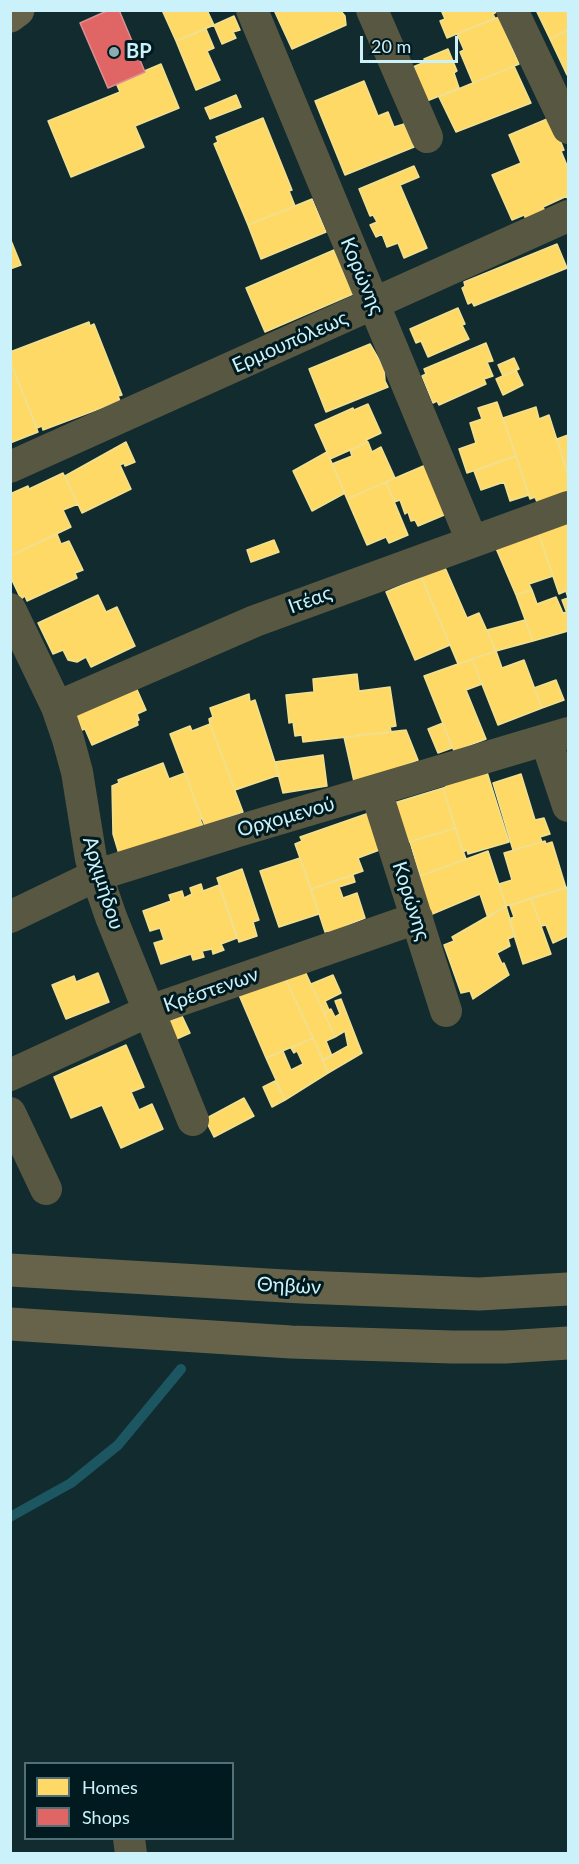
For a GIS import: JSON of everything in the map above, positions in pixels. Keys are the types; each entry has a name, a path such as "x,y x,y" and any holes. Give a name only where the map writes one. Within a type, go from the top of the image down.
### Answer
{"main road":[{"path":"10,16 18,10"},
{"name":"Θηβών","path":"10,1270 302,1287 479,1294 568,1289"},
{"path":"10,1324 291,1342 452,1347 505,1347 568,1342"}],"street":[{"name":"Κορώνης","path":"252,10 472,541"},
{"path":"372,10 427,137"},
{"path":"512,10 568,128"},
{"name":"Ερμουπόλεως","path":"10,467 568,216"},
{"name":"Ιτέας","path":"57,707 255,621 568,507"},
{"name":"Αρχιμήδου","path":"10,609 57,707 69,739 97,875 148,1011 193,1120"},
{"path":"557,736 568,806"},
{"name":"Ορχομενού","path":"10,917 97,875 557,736"},
{"name":"Κορώνης","path":"376,791 446,1011"},
{"name":"Κρέστενων","path":"10,1075 148,1011 417,918"},
{"path":"10,1113 46,1190"}],"building: Homes":[{"path":"162,10 207,10 214,25 176,41"},
{"path":"274,10 340,10 345,16 346,25 292,49"},
{"path":"441,10 498,11 493,14 495,18 447,38 440,21 445,19"},
{"path":"536,10 568,10 568,30 550,39"},
{"path":"234,16 240,30 233,32 236,38 222,44 214,25"},
{"path":"499,17 519,64 473,83 460,52 464,50 457,34"},
{"path":"206,29 214,48 207,51 220,80 196,90 176,41"},
{"path":"568,30 568,75 567,75 550,39"},
{"path":"448,49 457,71 454,73 459,88 422,103 408,69"},
{"path":"161,64 179,108 135,126 144,147 71,177 48,121 120,92 116,83"},
{"path":"514,66 531,103 456,132 439,97"},
{"path":"364,81 378,116 388,112 394,127 404,124 414,147 345,175 315,101"},
{"path":"236,95 241,107 210,119 205,108"},
{"path":"263,118 292,190 289,191 295,206 248,225 214,144 218,142 216,137"},
{"path":"547,119 556,130 564,150 561,151 568,168 568,201 567,196 543,207 545,211 526,219 524,215 512,220 492,175 521,163 509,135"},
{"path":"414,166 419,177 400,185 427,248 404,258 398,243 387,247 382,234 376,237 370,225 377,222 373,215 370,216 359,189"},
{"path":"312,199 326,232 261,259 248,225"},
{"path":"10,238 21,265 10,269"},
{"path":"557,244 567,268 474,306 472,302 468,304 462,288 465,286 464,282"},
{"path":"334,250 353,294 265,332 246,288"},
{"path":"458,308 465,324 462,325 469,339 428,357 421,341 416,343 410,329"},
{"path":"89,322 90,326 94,324 122,395 118,396 120,401 43,430 42,426 37,428 10,361 10,352"},
{"path":"486,343 493,361 487,362 493,376 484,379 486,384 439,405 437,401 433,403 422,376 426,374 424,369"},
{"path":"370,344 384,368 388,387 326,412 309,369"},
{"path":"514,358 519,369 503,376 498,365"},
{"path":"10,361 38,432 10,443"},
{"path":"516,370 523,385 503,395 496,379"},
{"path":"497,402 516,456 467,473 459,449 476,443 470,423 482,419 478,408"},
{"path":"368,404 381,433 366,440 368,442 330,459 315,425 353,408 354,410"},
{"path":"536,407 539,419 549,415 568,475 568,492 537,502 535,497 530,499 503,418"},
{"path":"568,435 568,475 557,439"},
{"path":"126,442 135,462 125,466 124,463 120,465 131,489 82,513 65,476"},
{"path":"368,442 372,452 381,447 395,478 347,499 332,464 352,456 350,450"},
{"path":"327,452 345,493 312,511 293,471"},
{"path":"516,456 529,495 510,501 504,482 481,490 474,471"},
{"path":"428,464 449,513 418,526 415,520 411,521 408,512 405,514 400,500 394,502 386,482"},
{"path":"63,473 78,504 63,510 71,527 10,556 10,494 28,486 29,489"},
{"path":"386,482 408,535 389,543 386,537 367,545 347,499"},
{"path":"568,519 568,598 566,591 559,594 538,532"},
{"path":"538,532 553,576 529,584 532,590 516,595 495,546"},
{"path":"57,534 61,544 69,541 83,570 75,573 77,578 27,601 25,596 21,599 10,576 10,556"},
{"path":"274,540 279,552 251,562 247,550"},
{"path":"443,563 467,618 479,613 496,651 458,664 420,573"},
{"path":"421,577 450,645 415,660 386,592"},
{"path":"532,590 537,604 556,597 563,613 567,612 568,631 533,641 516,595"},
{"path":"98,595 106,612 117,607 135,646 91,667 86,657 77,662 68,660 63,650 53,654 38,623"},
{"path":"568,598 568,616 562,600"},
{"path":"525,620 533,641 496,651 487,630"},
{"path":"496,651 502,668 524,660 542,708 498,725 472,659"},
{"path":"472,659 482,684 466,690 486,739 454,751 424,676"},
{"path":"357,674 359,691 390,687 396,726 390,727 391,732 303,742 302,735 295,736 293,722 289,723 286,695 314,692 313,679"},
{"path":"556,680 564,700 542,708 534,688"},
{"path":"135,685 146,710 137,714 138,725 92,745 85,729 82,730 74,710"},
{"path":"249,694 250,702 255,700 279,775 235,790 210,724 209,719 213,717 210,708"},
{"path":"443,723 452,748 438,753 428,729"},
{"path":"210,724 243,812 205,826 170,734 190,726 192,731"},
{"path":"406,730 418,760 355,786 344,737"},
{"path":"323,755 327,786 283,793 275,762"},
{"path":"163,763 169,779 185,773 203,826 119,854 113,834 112,786 119,783 118,780"},
{"path":"486,769 509,842 468,854 467,850 463,852 443,788 446,787 445,782"},
{"path":"521,774 535,820 544,818 550,834 540,837 542,842 513,850 493,783"},
{"path":"443,788 455,828 406,843 394,803"},
{"path":"369,813 382,849 358,858 363,871 311,889 295,844 302,841 300,837"},
{"path":"455,828 466,859 420,876 410,842"},
{"path":"545,841 546,844 552,842 566,888 506,906 499,884 512,880 504,853"},
{"path":"488,851 506,906 488,918 480,894 430,915 420,876"},
{"path":"300,858 319,914 279,927 260,871"},
{"path":"242,869 259,920 253,922 257,936 239,942 217,878"},
{"path":"353,875 355,882 339,887 343,898 357,893 365,918 345,926 347,931 330,936 328,931 325,932 311,889"},
{"path":"201,884 203,891 219,885 237,938 221,944 224,950 213,954 212,949 202,951 204,957 193,960 191,954 161,964 154,943 164,940 160,928 150,931 143,911 171,901 169,895 182,891 184,898 192,894 190,888"},
{"path":"568,887 568,936 553,943 546,925 541,926 531,898"},
{"path":"531,898 551,954 523,964 509,919 514,917 510,906"},
{"path":"506,906 515,936 508,939 510,946 497,953 509,975 473,999 470,991 461,993 444,945 454,941 452,937"},
{"path":"304,969 335,1037 326,1041 332,1056 323,1060 285,978"},
{"path":"98,973 109,1002 66,1019 52,985 74,976 76,982"},
{"path":"333,975 341,993 325,1001 329,1010 324,1013 311,984"},
{"path":"285,978 313,1038 266,1058 239,995"},
{"path":"341,999 362,1053 328,1073 323,1060 348,1046 345,1031 335,1037 324,1013 331,1009 335,1017 340,1014 335,1001"},
{"path":"182,1016 190,1033 172,1041 164,1024"},
{"path":"313,1038 328,1073 285,1100 266,1058 283,1051 291,1070 303,1064 297,1051 294,1053 291,1048"},
{"path":"126,1045 144,1087 131,1092 139,1110 152,1104 163,1129 121,1148 102,1105 71,1118 54,1077"},
{"path":"275,1081 285,1100 272,1107 263,1087"},
{"path":"244,1098 254,1116 214,1137 205,1119"}],"building: Shops":[{"path":"109,10 119,10 145,72 108,88 80,23"}],"waterway":[{"path":"10,1517 71,1483 118,1445 181,1369"}],"place":[{"name":"BP","path":"114,52"}]}
